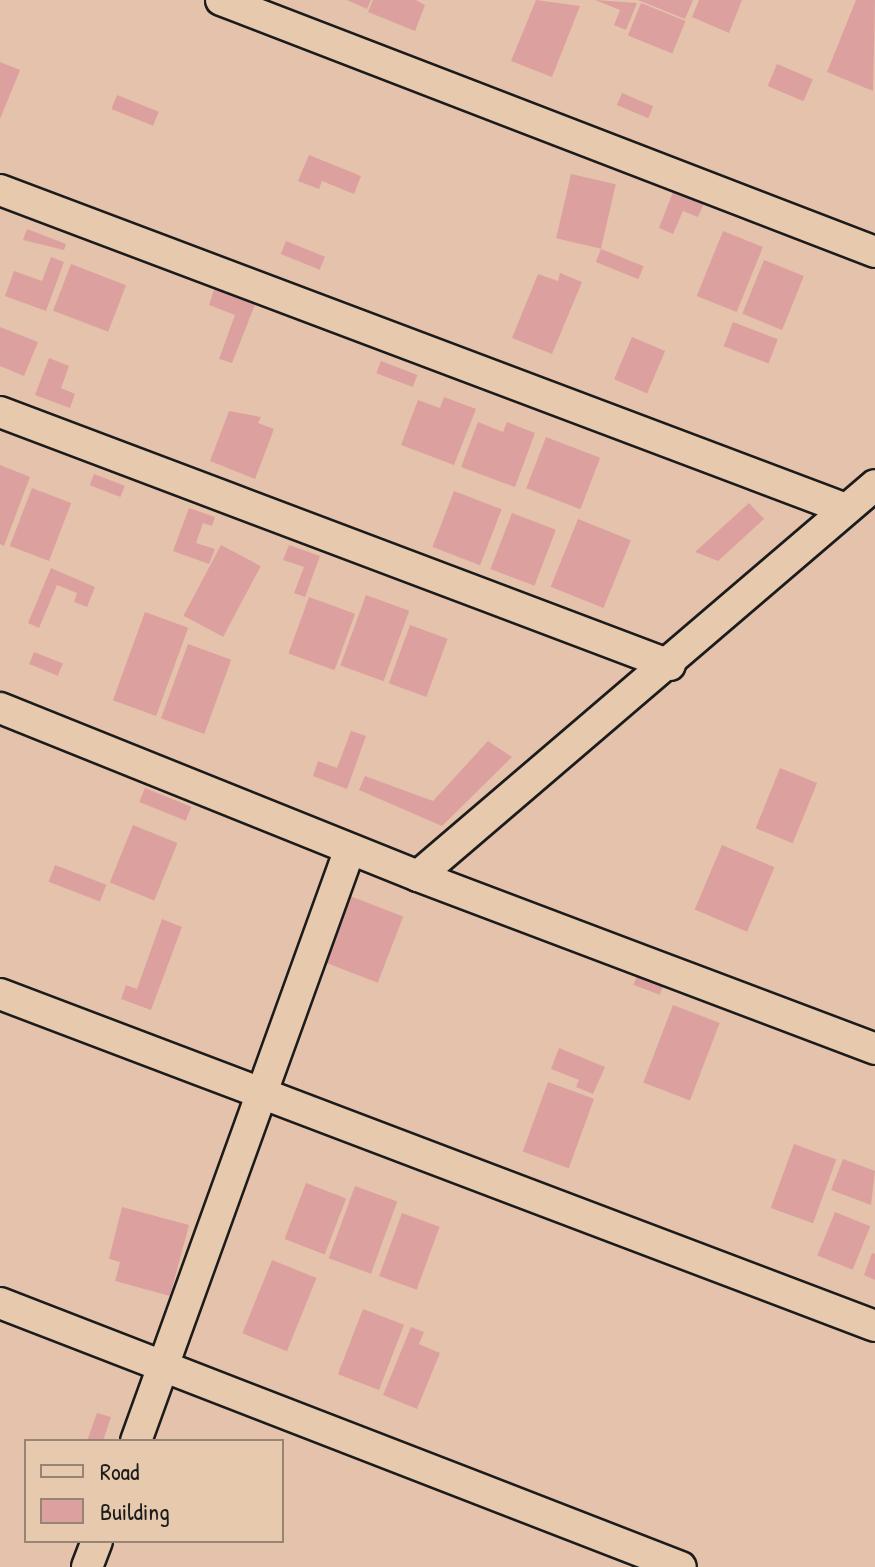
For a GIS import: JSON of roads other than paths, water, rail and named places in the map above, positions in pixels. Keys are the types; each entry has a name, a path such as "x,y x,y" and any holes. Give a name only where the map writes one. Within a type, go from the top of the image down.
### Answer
{"street":[{"path":"221,0 875,252"},
{"path":"0,190 846,509"},
{"path":"0,412 670,665"},
{"path":"418,876 670,665 875,485"},
{"path":"0,708 418,876 875,1049"},
{"path":"137,1439 350,849"},
{"path":"0,994 875,1326"},
{"path":"0,1303 681,1567"},
{"path":"87,1567 96,1543"}]}
